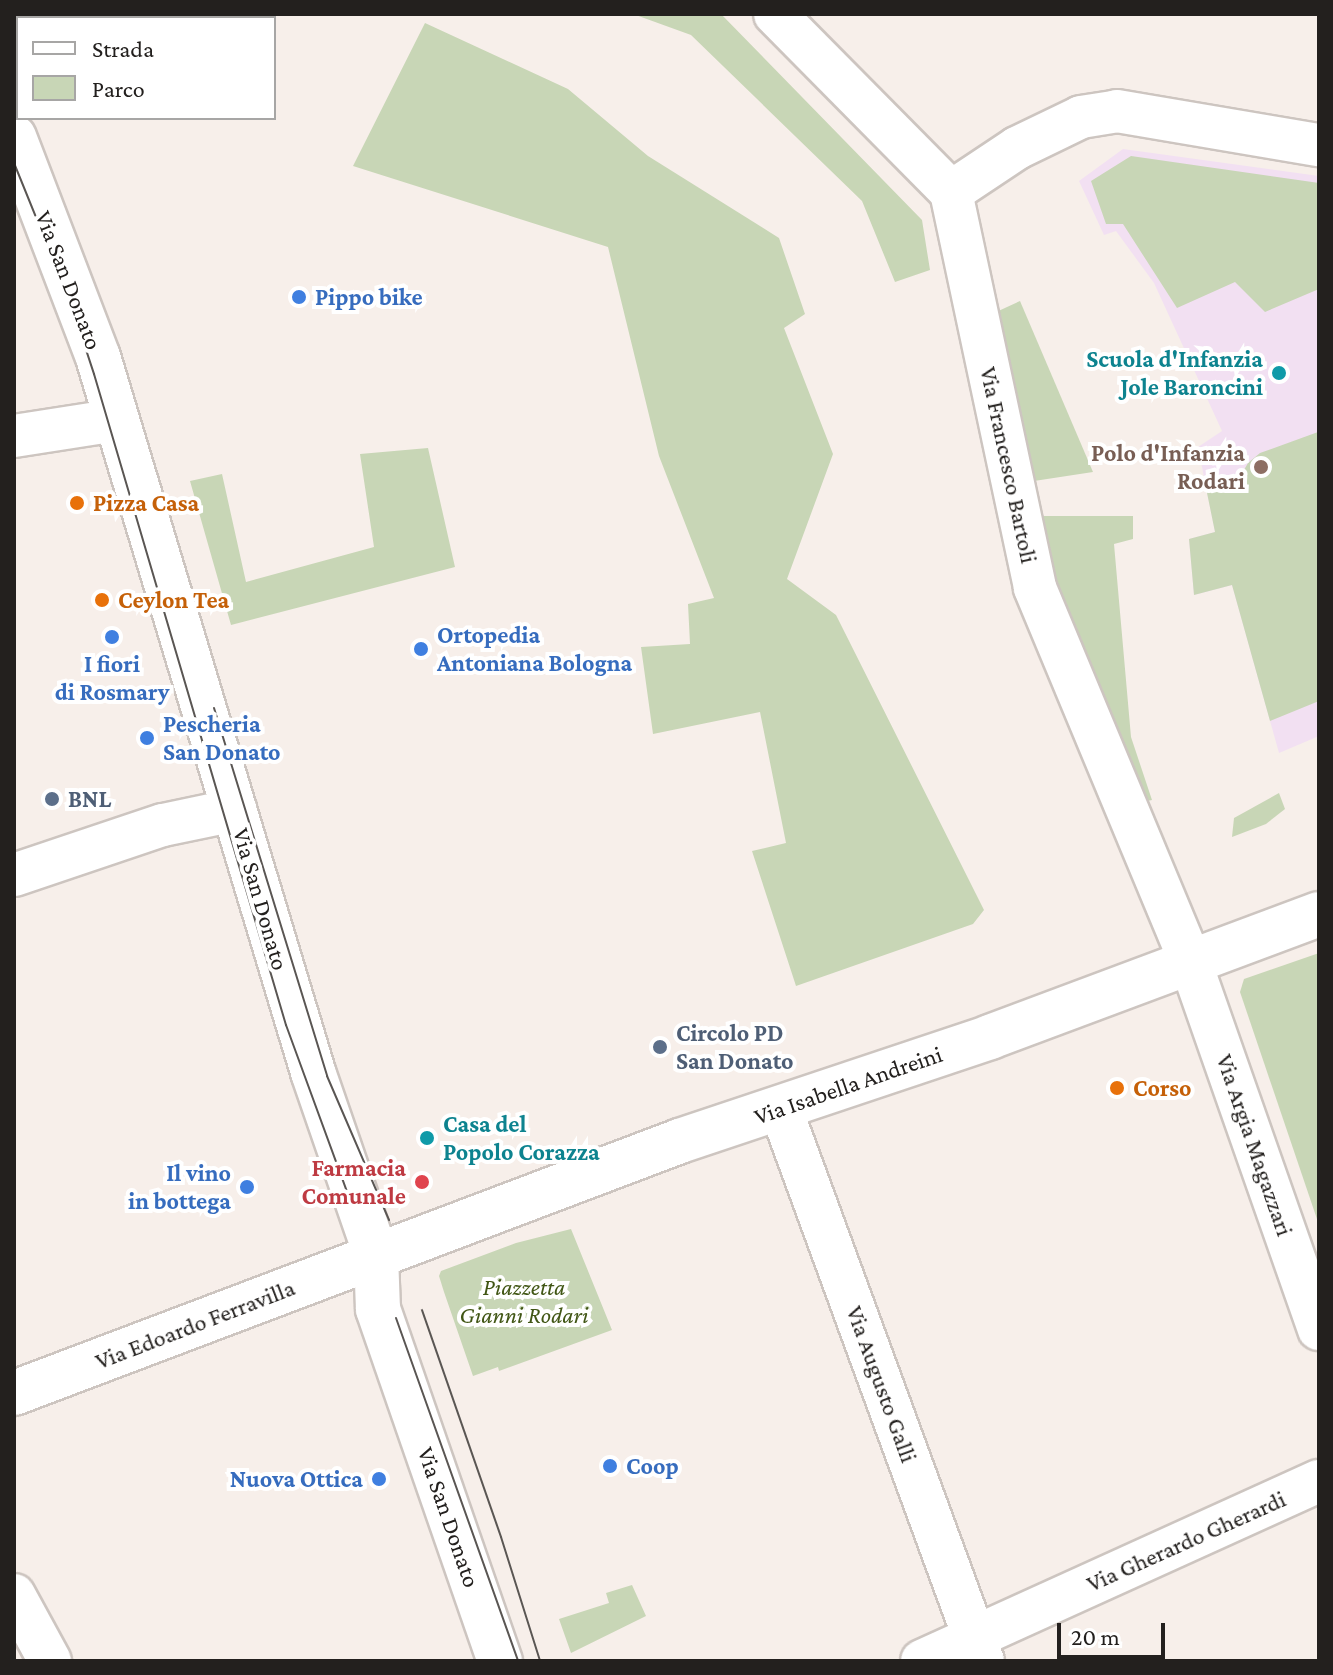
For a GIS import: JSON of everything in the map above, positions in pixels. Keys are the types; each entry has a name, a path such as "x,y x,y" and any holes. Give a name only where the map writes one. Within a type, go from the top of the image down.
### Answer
{"main road":[{"name":"Via San Donato","path":"14,137 77,295 117,420 313,1072 376,1255 378,1309 489,1657"},
{"name":"Via Isabella Andreini","path":"376,1255 780,1107 990,1037 1319,914"},
{"name":"Via Edoardo Ferravilla","path":"14,1393 376,1255"}],"street":[{"path":"775,14 951,192 1017,148 1081,117 1117,111 1319,145"},
{"name":"Via Francesco Bartoli","path":"951,192 1035,588 1190,961"},
{"path":"14,436 117,420"},
{"path":"14,875 163,825 235,810"},
{"name":"Via Argia Magazzari","path":"1190,961 1319,1329"},
{"name":"Via Augusto Galli","path":"780,1107 979,1649"},
{"name":"Via Gherardo Gherardi","path":"922,1661 979,1649 1319,1481"},
{"path":"14,1595 50,1661"}],"shaded area":[{"name":"Polo d'Infanzia Rodari","path":"1123,149 1319,176 1319,736 1279,753 1232,585 1194,595 1189,539 1215,532 1198,447 1222,431 1154,283 1116,231 1104,235 1079,181"}],"green space":[{"path":"633,14 721,14 922,220 930,270 895,282 862,201 691,35"},
{"path":"425,23 568,89 648,156 779,238 805,314 784,328 833,454 787,579 836,615 984,910 973,924 796,986 752,851 786,843 760,712 653,734 641,647 690,644 688,604 714,598 659,456 608,247 353,166"},
{"path":"1131,156 1319,183 1319,289 1265,312 1235,282 1177,308 1123,224 1106,224 1091,181"},
{"path":"1020,301 1093,472 1034,481 994,313"},
{"path":"1318,432 1319,701 1270,721 1232,585 1194,595 1189,539 1215,532 1206,488 1241,475 1248,463 1260,453"},
{"path":"428,448 455,567 231,625 190,481 222,474 246,582 374,547 360,454"},
{"path":"1040,516 1133,516 1133,539 1114,544 1131,737 1152,800 1138,803 1046,570"},
{"path":"1279,793 1285,809 1266,824 1232,837 1234,818"},
{"path":"1319,953 1319,1225 1240,992 1244,979"},
{"name":"Piazzetta Gianni Rodari","path":"571,1229 612,1330 499,1371 498,1367 473,1376 439,1276 441,1271 516,1243"},
{"path":"632,1585 646,1616 571,1653 559,1619 609,1603 606,1593"}],"tram line":[{"path":"14,163 70,301 94,374 286,1025 349,1197"},
{"path":"214,708 327,1076 389,1220"},
{"path":"422,1310 501,1537 540,1661"},
{"path":"396,1318 518,1661"}],"place":[{"name":"Pippo bike","path":"299,297"},
{"name":"Scuola d'Infanzia Jole Baroncini","path":"1279,373"},
{"name":"Polo d'Infanzia Rodari","path":"1261,467"},
{"name":"Pizza Casa","path":"77,503"},
{"name":"Ceylon Tea","path":"102,600"},
{"name":"I fiori di Rosmary","path":"112,637"},
{"name":"Ortopedia Antoniana Bologna","path":"421,649"},
{"name":"Pescheria San Donato","path":"147,738"},
{"name":"BNL","path":"52,799"},
{"name":"Circolo PD San Donato","path":"660,1047"},
{"name":"Corso","path":"1117,1088"},
{"name":"Casa del Popolo Corazza","path":"427,1138"},
{"name":"Farmacia Comunale","path":"422,1182"},
{"name":"Il vino in bottega","path":"247,1187"},
{"name":"Coop","path":"610,1466"},
{"name":"Nuova Ottica","path":"379,1479"}]}
